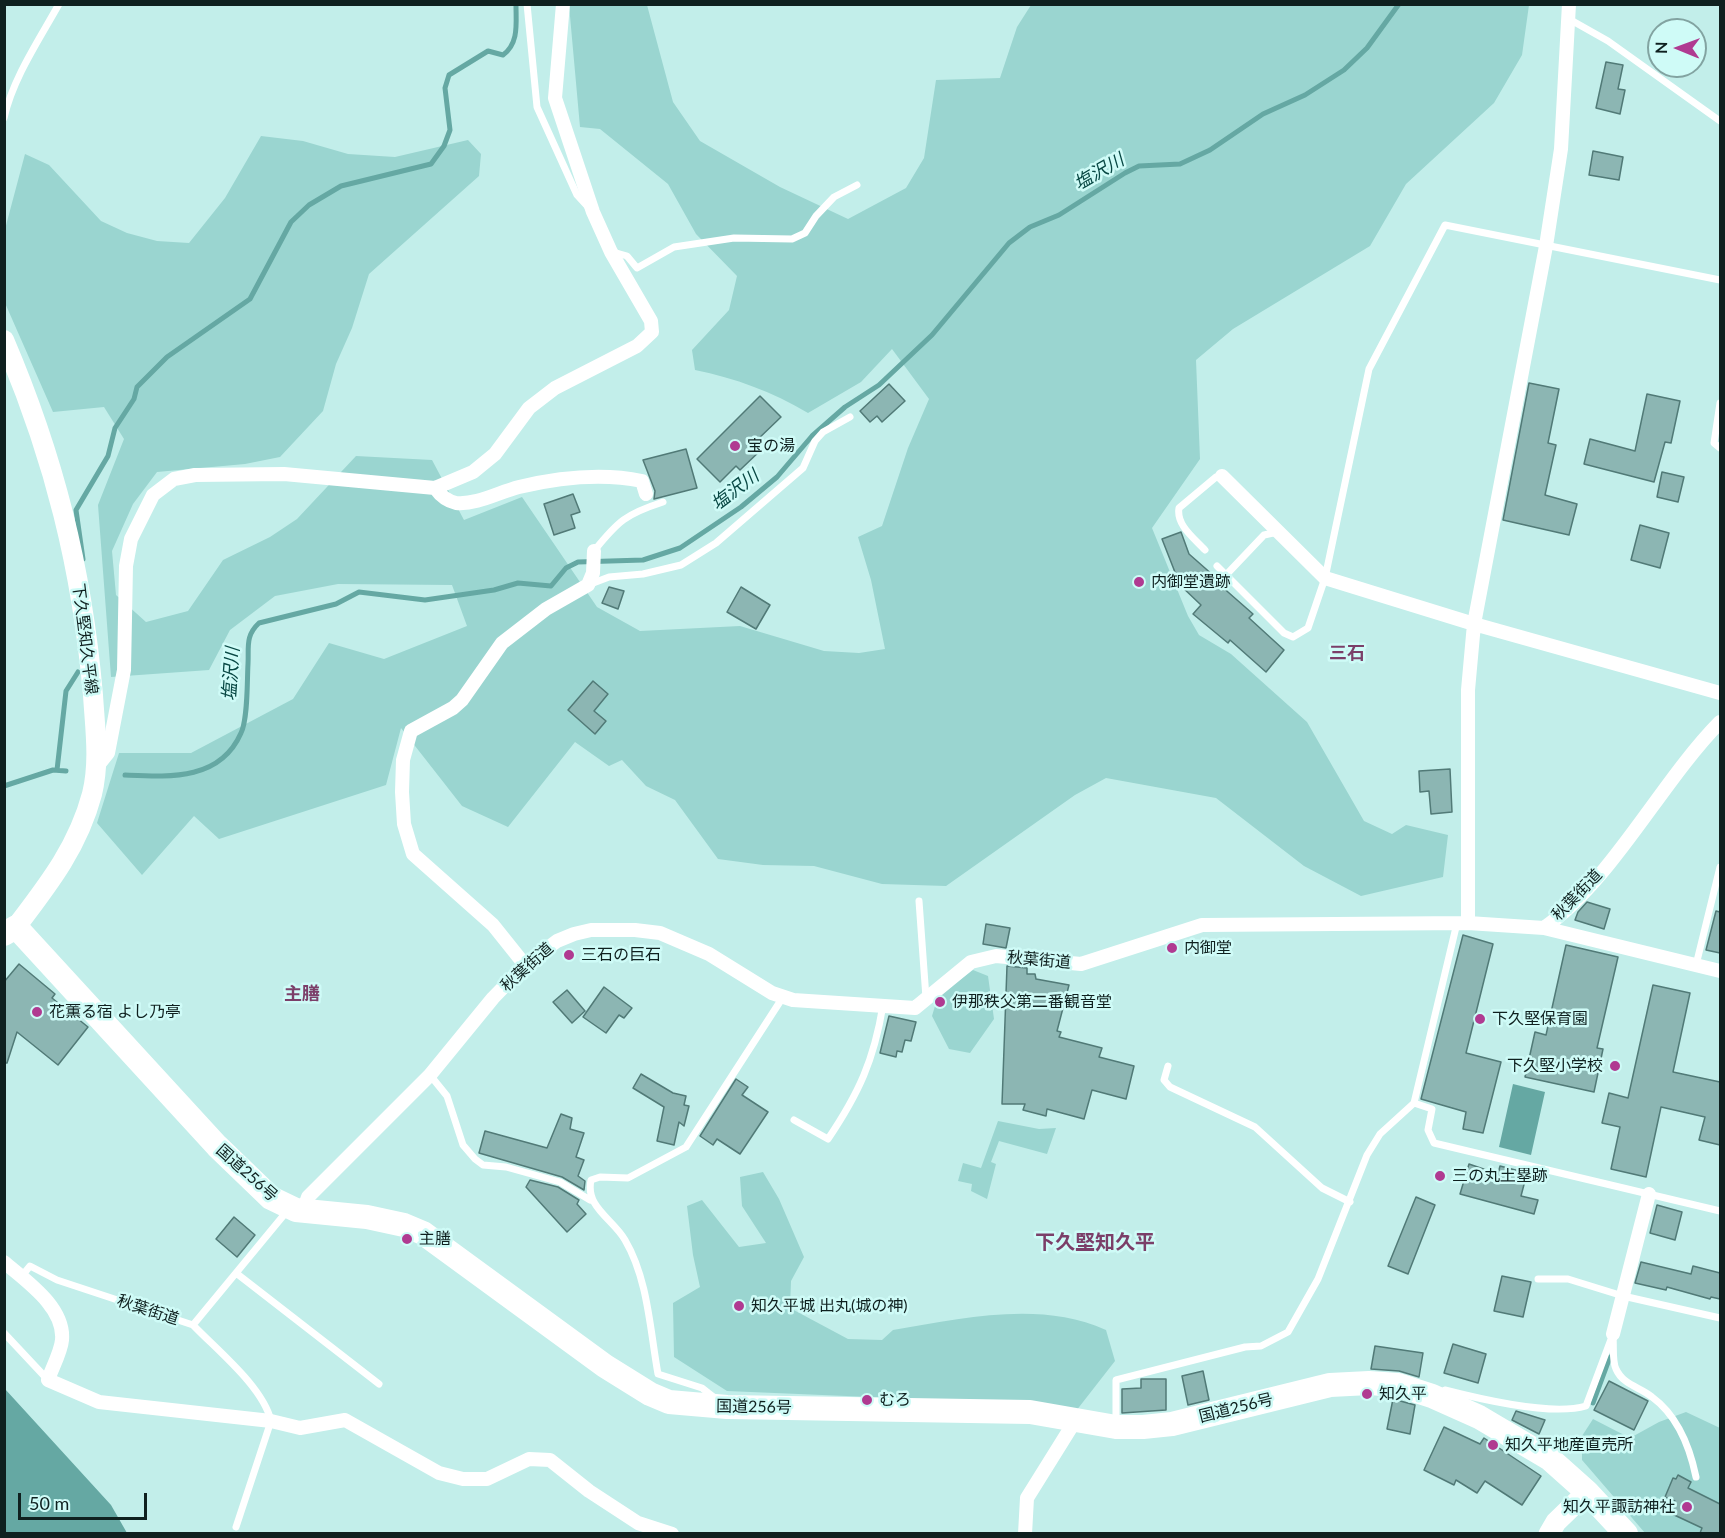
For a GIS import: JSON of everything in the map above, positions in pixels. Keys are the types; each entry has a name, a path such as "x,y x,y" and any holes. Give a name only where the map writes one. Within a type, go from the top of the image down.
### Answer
{"highway":[{"name":"国道256号","path":"10,930 217,1146 271,1198 297,1210 367,1216 404,1225 423,1233 491,1280 562,1336 650,1394 669,1402 727,1407 1030,1412 1116,1427 1172,1424 1330,1385 1369,1383 1398,1385 1479,1418 1550,1460 1587,1492 1626,1533"}],"main road":[{"name":"下久堅知久平線","path":"4,340 26,390 53,469 72,539 90,657 96,768 92,794 66,861 10,930"},
{"path":"1549,1533 1556,1522 1587,1492"}],"street":[{"path":"96,768 108,753 124,670 126,566 131,539 153,495 174,480 195,475 284,474 435,488 473,472 495,453 529,408 555,388 637,346 652,332 651,321 611,252 593,212 555,98 563,4"},
{"path":"1463,923 1468,690 1474,624 1546,246 1561,148 1569,4"},
{"path":"1222,476 1325,578 1474,624 1720,693"},
{"path":"435,488 442,497 455,503 520,487 594,477 623,477 642,481 646,494"},
{"path":"525,965 493,925 413,854 404,824 403,760 411,731 458,704 502,643 546,609 591,579 594,551"},
{"name":"秋葉街道","path":"297,1210 430,1075 493,998 525,965 556,941 574,934 591,930 635,930 660,933 709,954 772,993 783,997 794,1000 915,1008 971,963 980,960 996,956 1081,964 1202,925 1463,923 1544,928 1590,886 1672,779 1720,722"},
{"path":"1544,928 1720,971"},
{"path":"1613,1334 1649,1194"},
{"path":"4,1262 47,1301 59,1321 62,1340 48,1380 99,1402 271,1421 300,1428 345,1420 439,1473 463,1479 487,1479 530,1459 550,1460 589,1491 638,1523 672,1533"},
{"path":"1024,1533 1027,1498 1075,1421"}],"lane":[{"path":"4,118 7,105 28,60 59,4"},
{"path":"527,4 537,107 577,195 593,212"},
{"path":"1569,19 1608,41 1720,121"},
{"path":"611,252 627,256 638,268 674,247 734,238 792,239 805,233 816,216 834,197 857,185"},
{"path":"1217,566 1284,633 1293,637 1308,628 1325,578 1369,369 1445,225 1720,280"},
{"path":"1720,403 1714,443 1720,448"},
{"path":"591,579 643,574 681,565 716,543 803,468 815,441 823,432 850,417"},
{"path":"1205,550 1181,524 1178,516 1179,508 1216,477 1222,476"},
{"path":"594,551 615,524 641,510 663,502"},
{"path":"1226,575 1264,535 1279,532"},
{"path":"1696,965 1720,867"},
{"path":"919,900 926,998"},
{"path":"1116,1427 1116,1380 1245,1347 1261,1346 1288,1332 1318,1279 1367,1155 1380,1134 1414,1103 1463,923"},
{"path":"590,1200 588,1192 591,1180 600,1177 628,1178 686,1147 783,997"},
{"path":"794,1120 828,1139 856,1098 877,1040 883,1005"},
{"path":"1168,1066 1164,1080 1170,1087 1255,1127 1322,1188 1350,1202"},
{"path":"430,1075 447,1096 463,1145 483,1166 506,1167 560,1182 590,1200 623,1237 637,1261 658,1374 702,1388 727,1407"},
{"path":"1414,1103 1432,1109 1428,1130 1434,1143 1720,1210"},
{"name":"秋葉街道","path":"21,1277 30,1266 57,1280 194,1325 236,1272 297,1210"},
{"path":"236,1272 380,1384"},
{"path":"1538,1279 1568,1279 1623,1296 1720,1318"},
{"path":"194,1325 259,1394 268,1409 271,1421 236,1527"},
{"path":"4,1333 48,1380"},
{"path":"1427,1395 1435,1388 1480,1400 1568,1410 1586,1406 1613,1334"},
{"path":"1613,1334 1615,1368 1623,1380 1653,1397 1670,1416 1689,1447 1696,1477"}],"shaded area":[{"path":"569,5 647,5 673,102 700,141 780,187 848,219 906,188 924,158 936,80 1000,78 1017,27 1031,5 1529,5 1522,55 1494,103 1406,184 1370,246 1233,329 1196,360 1200,459 1152,528 1188,616 1199,635 1231,654 1307,722 1364,821 1392,834 1406,825 1448,835 1443,877 1361,896 1304,866 1216,798 1106,778 1075,795 946,886 882,884 814,866 763,865 718,859 675,800 646,786 622,760 609,766 575,742 508,827 462,806 401,728 386,785 219,839 194,816 142,875 97,823 119,753 191,753 293,699 329,643 384,659 467,626 452,585 338,584 275,596 230,630 209,670 111,677 98,505 124,439 104,407 53,412 5,303 4,233 25,154 49,165 101,221 127,233 157,241 189,243 225,198 261,136 303,141 348,154 395,157 468,140 481,154 479,176 369,274 352,328 336,364 323,411 280,457 245,464 157,472 133,504 112,551 116,595 146,622 188,611 223,560 270,537 297,519 356,456 432,460 464,520 522,497 597,607 640,631 740,626 824,651 859,653 885,649 871,580 858,537 882,526 908,448 929,399 892,349 861,382 808,413 753,387 695,370 692,350 729,310 737,276 696,234 668,184 600,129 580,127"},
{"path":"973,970 988,976 994,1019 970,1053 949,1049 932,1016 938,996"},
{"path":"1513,1084 1545,1092 1531,1155 1499,1147"},
{"path":"998,1121 1039,1129 1056,1128 1047,1154 999,1141 991,1162 996,1164 987,1199 971,1191 972,1184 958,1181 963,1163 981,1168"},
{"path":"763,1172 779,1199 804,1257 791,1281 790,1308 848,1339 882,1340 893,1330 973,1317 1027,1314 1054,1316 1080,1321 1106,1330 1115,1361 1076,1411 1037,1404 727,1391 674,1357 673,1303 700,1287 693,1255 687,1206 702,1200 739,1247 766,1243 742,1206 740,1177"},
{"path":"5,1389 111,1505 127,1533 5,1533"},
{"path":"1686,1412 1720,1428 1720,1533 1645,1533 1582,1460 1582,1436 1593,1419 1630,1438 1659,1422"}],"building":[{"path":"1606,62 1623,65 1618,89 1625,90 1620,114 1596,108"},
{"path":"1593,151 1623,157 1619,180 1589,175"},
{"path":"1529,383 1559,389 1548,443 1556,445 1545,495 1577,504 1569,535 1503,520"},
{"path":"889,384 905,401 882,422 877,416 870,422 860,411"},
{"path":"1647,394 1680,401 1671,443 1665,442 1654,482 1584,464 1590,439 1635,451"},
{"name":"宝の湯","path":"760,396 781,417 755,442 762,449 740,470 736,466 720,482 697,459"},
{"path":"686,449 697,488 654,499 655,491 643,460"},
{"path":"1662,472 1684,477 1678,502 1657,497"},
{"path":"573,494 580,512 571,515 575,528 554,535 544,504"},
{"path":"1640,525 1669,533 1660,568 1631,560"},
{"path":"1181,532 1189,554 1253,614 1249,618 1284,650 1266,672 1230,640 1228,643 1193,614 1201,605 1180,585 1162,539"},
{"path":"609,587 624,591 618,609 602,603"},
{"path":"741,587 770,605 756,629 727,612"},
{"path":"593,681 608,694 594,711 606,721 595,734 568,710"},
{"path":"1450,769 1452,812 1431,814 1429,791 1420,792 1419,771"},
{"path":"1587,902 1610,909 1604,929 1575,920 1578,912"},
{"path":"1716,911 1720,912 1720,953 1706,950"},
{"path":"986,924 1010,928 1006,948 983,944"},
{"name":"下久堅保育園","path":"1463,935 1493,944 1466,1053 1501,1062 1483,1133 1463,1129 1466,1112 1421,1099"},
{"path":"1566,945 1618,957 1597,1048 1603,1049 1594,1092 1525,1077 1535,1032 1546,1035"},
{"name":"花薫る宿 よし乃亭","path":"19,964 55,994 52,998 88,1027 58,1065 17,1032 7,1063 4,1063 4,982"},
{"path":"1007,966 1027,968 1027,974 1035,974 1036,979 1069,985 1057,1031 1061,1032 1059,1037 1102,1048 1099,1057 1134,1066 1126,1099 1092,1090 1084,1119 1047,1109 1046,1116 1023,1110 1025,1104 1002,1104"},
{"name":"下久堅小学校","path":"1653,985 1690,993 1673,1072 1720,1082 1720,1145 1699,1140 1705,1117 1661,1107 1646,1177 1611,1169 1620,1127 1602,1123 1609,1093 1628,1098"},
{"path":"604,987 632,1008 624,1018 619,1015 606,1033 583,1017"},
{"path":"567,990 585,1011 572,1023 553,1002"},
{"path":"889,1016 916,1022 911,1041 905,1040 902,1052 897,1051 896,1057 880,1053"},
{"path":"641,1074 673,1093 686,1096 684,1105 689,1106 684,1126 679,1122 674,1145 657,1141 664,1107 633,1088"},
{"path":"736,1079 748,1087 742,1095 768,1112 740,1154 717,1139 713,1145 700,1136"},
{"path":"561,1114 572,1118 570,1129 584,1133 576,1157 584,1160 578,1176 585,1181 584,1190 562,1177 479,1153 485,1131 547,1148"},
{"path":"1469,1164 1498,1174 1500,1166 1527,1173 1521,1196 1538,1200 1534,1214 1460,1194"},
{"path":"530,1180 558,1187 579,1200 577,1204 586,1214 567,1232 526,1187"},
{"path":"1416,1197 1435,1205 1408,1274 1388,1266"},
{"path":"1657,1205 1682,1212 1675,1240 1650,1233"},
{"path":"234,1217 255,1235 237,1257 216,1239"},
{"path":"1641,1262 1691,1274 1693,1266 1720,1273 1720,1299 1711,1297 1710,1299 1667,1287 1666,1290 1635,1283"},
{"path":"1502,1276 1531,1282 1523,1317 1494,1311"},
{"path":"1453,1344 1486,1354 1478,1383 1444,1373"},
{"path":"1375,1346 1423,1353 1419,1377 1399,1371 1371,1369"},
{"path":"1203,1371 1209,1400 1188,1405 1182,1376"},
{"path":"1141,1379 1166,1379 1166,1410 1122,1413 1122,1389 1141,1388"},
{"path":"1609,1381 1648,1401 1634,1430 1594,1410"},
{"path":"1393,1399 1415,1405 1410,1434 1387,1429"},
{"path":"1516,1411 1545,1420 1539,1434 1512,1420"},
{"path":"1444,1427 1480,1444 1484,1438 1541,1476 1522,1505 1485,1481 1477,1493 1456,1480 1454,1485 1424,1470"},
{"name":"知久平諏訪神社","path":"1678,1475 1691,1482 1688,1488 1720,1504 1720,1533 1700,1533 1702,1528 1670,1513 1675,1501 1665,1497 1673,1478 1676,1479"}],"waterway":[{"name":"塩沢川","path":"125,775 159,776 192,773 207,768 232,749 241,733 245,719 249,642 252,632 259,623 336,604 359,592 425,600 494,590 518,583 551,586 566,568 578,562 643,560 680,548 741,507 777,477 812,436 845,407 879,385 932,335 1009,243 1030,227 1059,215 1139,166 1180,164 1210,150 1263,114 1305,95 1344,70 1367,48 1399,4"},
{"path":"83,559 76,510 108,456 115,428 134,399 137,387 167,357 250,299 291,222 309,205 341,186 431,164 444,146 450,130 445,88 449,75 488,51 503,55 508,50 516,33 516,6"},
{"path":"57,770 66,691 78,672"},
{"name":"塩沢川","path":"4,786 53,770 66,771"},
{"path":"1593,1403 1610,1357"}],"place":[{"name":"宝の湯","path":"735,446"},
{"name":"内御堂遺跡","path":"1139,582"},
{"name":"内御堂","path":"1172,948"},
{"name":"三石の巨石","path":"569,955"},
{"name":"伊那秩父第二番観音堂","path":"940,1002"},
{"name":"花薫る宿 よし乃亭","path":"37,1012"},
{"name":"下久堅保育園","path":"1480,1019"},
{"name":"下久堅小学校","path":"1615,1066"},
{"name":"三の丸土塁跡","path":"1440,1176"},
{"name":"主膳","path":"407,1239"},
{"name":"知久平城 出丸(城の神)","path":"739,1306"},
{"name":"知久平","path":"1367,1394"},
{"name":"むろ","path":"867,1400"},
{"name":"知久平地産直売所","path":"1493,1445"},
{"name":"知久平諏訪神社","path":"1687,1507"}],"district":[{"name":"三石","path":"1347,653"},
{"name":"主膳","path":"302,994"},
{"name":"下久堅知久平","path":"1095,1243"}]}
